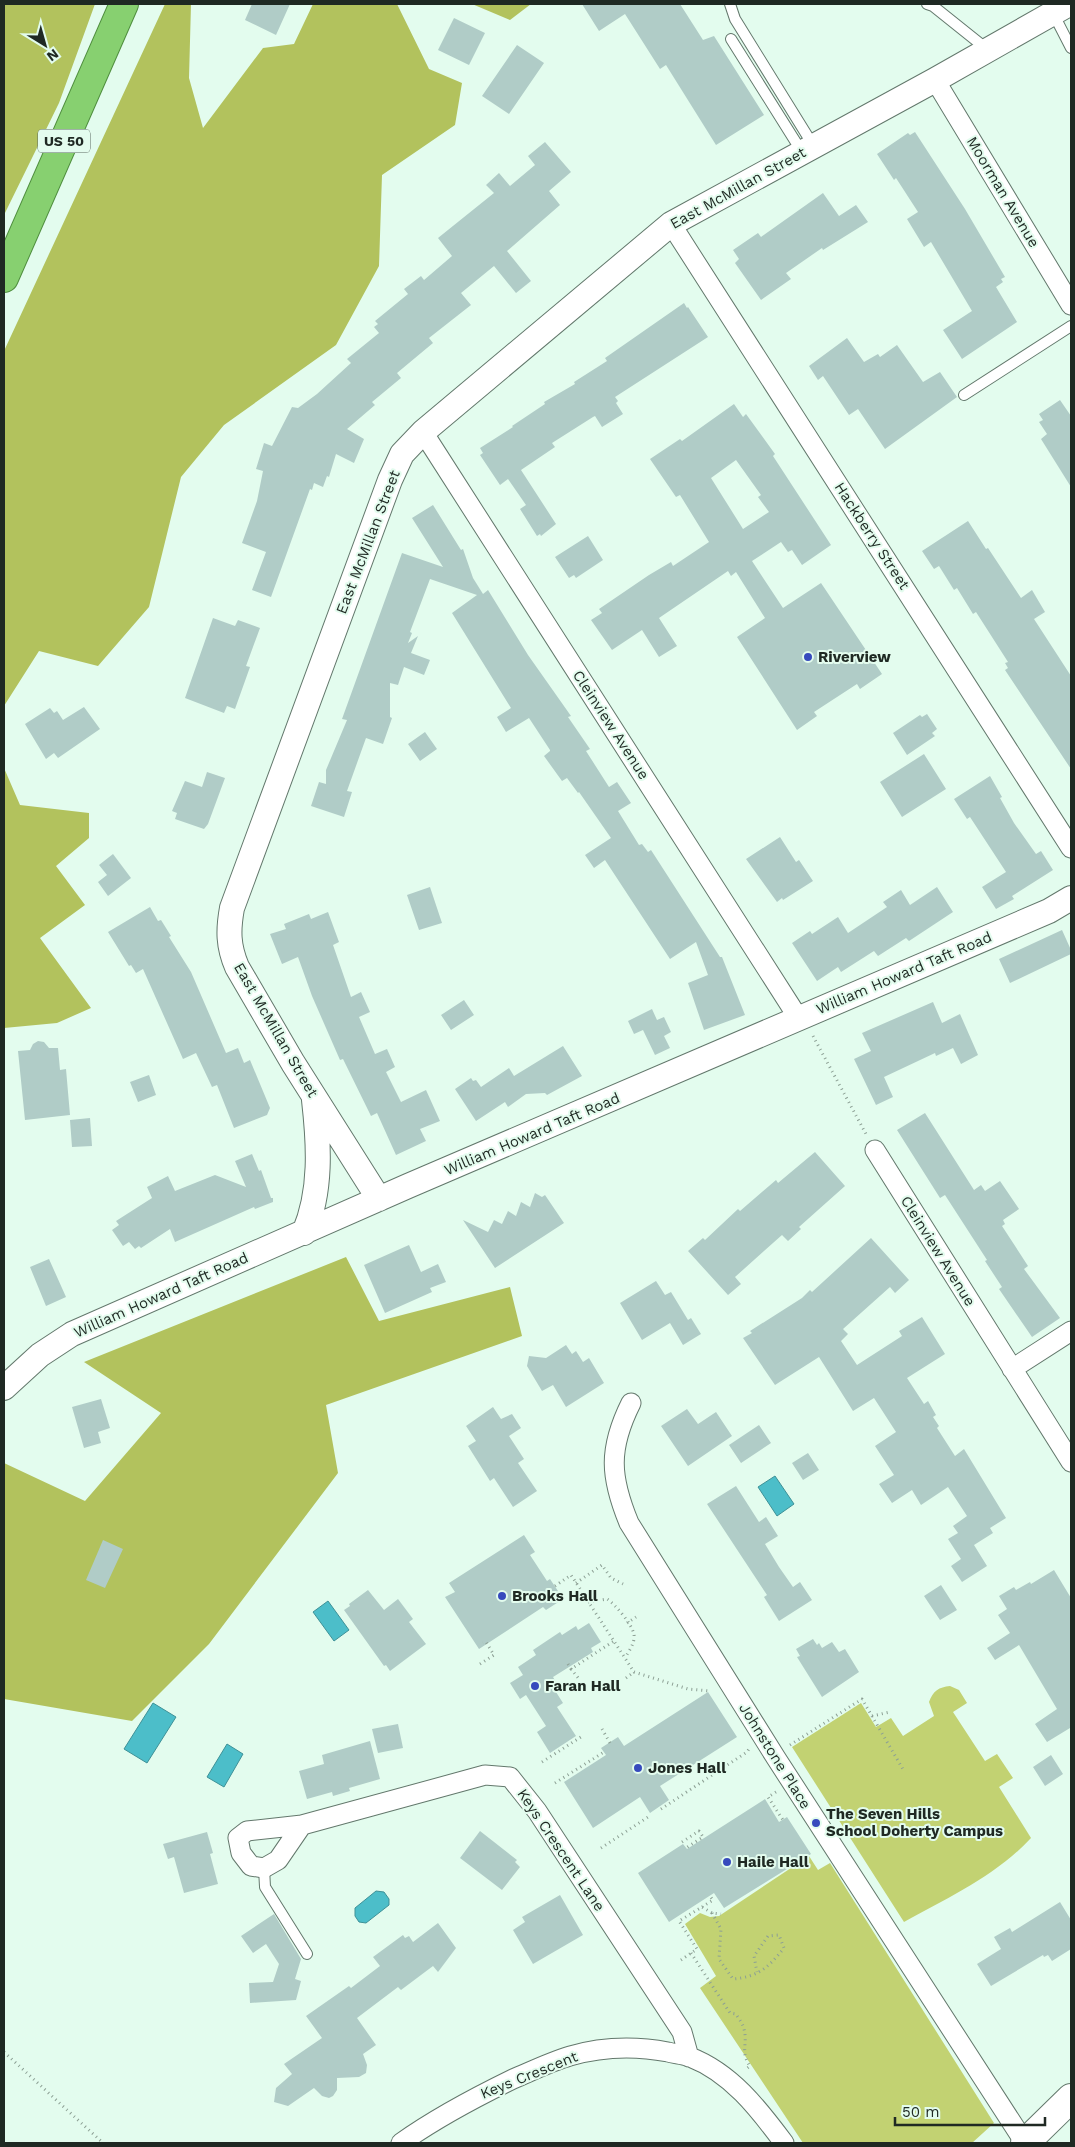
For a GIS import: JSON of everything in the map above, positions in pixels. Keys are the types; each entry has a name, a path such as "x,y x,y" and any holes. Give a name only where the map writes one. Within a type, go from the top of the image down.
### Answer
{"highway":[{"name":"US 50","path":"4,278 124,4"}],"main road":[{"path":"1025,2143 1071,2098"}],"street":[{"name":"East McMillan Street","path":"379,1199 236,967 231,953 228,930 232,908 390,480 402,454 423,432 672,224 935,80 1061,8"},
{"name":"Moorman Avenue","path":"935,80 1071,305"},
{"name":"Hackberry Street","path":"672,224 1071,848"},
{"name":"Cleinview Avenue","path":"423,432 806,1027"},
{"name":"William Howard Taft Road","path":"4,1388 40,1355 72,1334 379,1199 806,1027 1050,911 1071,898"},
{"path":"304,1233 311,1217 316,1186 319,1144 314,1096"},
{"name":"Cleinview Avenue","path":"875,1150 1071,1462"},
{"path":"1012,1368 1071,1331"},
{"name":"Johnstone Place","path":"631,1403 619,1430 614,1458 614,1477 618,1496 629,1523 776,1758 1025,2143"},
{"name":"Keys Crescent Lane","path":"264,1868 251,1866 241,1853 238,1838 247,1831 302,1825 485,1775 510,1777 537,1810 682,2032 689,2056"},
{"path":"264,1868 278,1860 302,1825"},
{"name":"Keys Crescent","path":"401,2143 475,2098 534,2070 569,2056 597,2050 625,2048 652,2049 689,2056 715,2070 732,2082 758,2108 784,2143"}],"lane":[{"path":"730,4 735,19 808,148"},
{"path":"927,4 933,6 988,50"},
{"path":"1061,8 1071,48"},
{"path":"731,39 808,148"},
{"path":"964,395 1071,326"},
{"path":"264,1868 264,1887 307,1954"}],"path":[{"path":"806,1027 875,1150"},
{"path":"576,1583 602,1565 611,1578 623,1584"},
{"path":"555,1586 571,1575 634,1672 688,1689 712,1691"},
{"path":"588,1602 607,1599 615,1604 634,1633 634,1641 625,1658"},
{"path":"627,1623 636,1617"},
{"path":"571,1668 614,1641"},
{"path":"480,1664 494,1655 486,1642 483,1644"},
{"path":"568,1664 578,1679"},
{"path":"626,1678 634,1672"},
{"path":"795,1742 862,1699 904,1771"},
{"path":"872,1716 890,1712"},
{"path":"602,1729 610,1743"},
{"path":"542,1762 584,1735"},
{"path":"661,1808 747,1752 750,1744"},
{"path":"555,1783 604,1752"},
{"path":"781,1789 768,1797 783,1820"},
{"path":"601,1848 651,1815"},
{"path":"682,1842 699,1831 703,1837 686,1848"},
{"path":"681,1960 697,1950 679,1922 712,1900 709,1894"},
{"path":"702,1907 712,1913 721,1914"},
{"path":"712,1913 721,1929 718,1959 732,1979 749,1978 772,1963 784,1948 779,1935 768,1936 754,1956 757,1972"},
{"path":"691,1953 730,2013 736,2014 742,2024 745,2031 744,2058 750,2066"},
{"path":"4,2052 103,2143"}],"green space":[{"path":"4,4 95,4 59,103 4,215"},
{"path":"165,4 191,4 189,78 203,128 263,48 294,44 313,4 397,4 429,69 462,83 455,125 382,175 379,266 336,345 224,425 181,477 149,607 98,666 39,651 4,706 4,351"},
{"path":"472,4 531,4 510,20"},
{"path":"4,768 20,805 89,813 89,838 56,866 85,905 40,938 91,1008 57,1023 4,1028"},
{"path":"346,1257 379,1321 510,1287 522,1336 326,1405 338,1473 209,1644 132,1721 4,1699 4,1463 85,1501 161,1413 84,1362"},
{"path":"950,1686 959,1690 967,1703 953,1712 985,1761 997,1754 1013,1778 999,1787 1031,1838 1018,1851 987,1875 955,1895 904,1922 792,1747 861,1703 876,1727 891,1718 903,1736 934,1716 929,1702 932,1695 943,1687"},
{"path":"809,1856 818,1870 830,1863 994,2123 972,2143 803,2143 700,1988 716,1976 685,1924 700,1913 710,1917 719,1916"}],"water":[{"path":"775,1476 794,1504 777,1516 758,1487"},
{"path":"328,1601 349,1630 334,1641 313,1612"},
{"path":"153,1703 176,1717 147,1763 124,1749"},
{"path":"227,1744 243,1754 224,1787 207,1777"},
{"path":"376,1891 384,1892 389,1899 389,1905 366,1923 359,1922 355,1916 355,1908"}],"building":[{"path":"252,4 290,4 276,35 245,20"},
{"path":"582,4 680,4 703,40 714,36 764,115 716,145 666,65 660,69 625,14 599,31"},
{"path":"454,18 485,33 469,65 438,50"},
{"path":"517,45 544,63 509,114 482,96"},
{"path":"915,132 965,209 1005,277 1001,279 1003,282 996,287 1017,322 962,359 943,330 972,311 931,242 924,247 907,219 918,212 896,178 894,180 877,154 908,133 910,135"},
{"path":"545,142 571,172 549,191 560,205 507,251 531,281 516,293 494,266 461,293 471,305 429,338 433,343 397,373 401,378 372,402 375,405 347,429 364,439 354,463 336,454 329,477 327,476 323,487 314,483 312,490 310,489 271,597 252,590 266,552 242,543 257,501 263,471 256,469 264,443 272,446 292,407 298,408 317,394 351,363 347,359 379,333 374,327 378,324 375,321 408,294 404,289 421,276 424,280 452,256 438,238 494,193 486,185 499,173 510,186 535,165 528,156"},
{"path":"823,193 839,216 856,205 868,222 823,250 822,248 786,273 791,279 761,300 735,263 739,259 733,250 758,233 761,237"},
{"path":"684,303 708,337 615,397 618,401 616,403 623,414 602,427 595,416 593,417 552,443 555,447 521,470 556,524 541,536 540,534 537,536 520,509 526,505 508,479 500,485 480,455 483,453 480,448 545,404 544,402 575,384 574,382 607,361 605,358"},
{"path":"847,338 864,362 878,354 880,357 897,345 923,382 940,372 957,397 885,449 858,409 849,415 823,376 818,380 809,366"},
{"path":"1060,400 1071,416 1071,487 1041,439 1047,434 1039,422 1043,420 1039,414"},
{"path":"734,404 743,417 746,414 775,454 773,456 831,545 802,565 792,550 788,552 781,542 752,561 783,608 821,583 882,674 860,689 857,684 814,712 817,716 797,730 737,637 765,618 736,572 731,576 728,571 659,618 677,646 659,657 642,630 612,650 591,620 602,613 599,609 649,575 671,562 673,566 709,542 680,495 676,497 650,459 680,439 682,441","holes":["736,460 761,495 758,497 769,512 743,529 711,478"]},
{"path":"433,505 461,550 463,549 473,578 483,594 488,590 528,655 571,716 568,717 590,749 586,751 609,787 617,782 631,803 618,811 639,845 642,844 648,852 651,850 720,957 722,957 745,1015 704,1030 688,983 708,975 696,942 670,959 605,860 594,868 585,855 611,838 579,792 567,778 562,781 544,756 550,750 529,718 506,732 497,717 511,708 452,613 477,595 430,579 410,632 412,633 408,643 418,636 411,653 430,660 424,675 404,667 398,685 390,683 390,717 392,718 383,744 366,738 347,791 352,792 344,817 311,806 319,782 326,784 326,770 347,720 342,719 402,553 443,567 412,518"},
{"path":"968,521 1021,598 1032,590 1045,612 1034,619 1071,676 1071,769 1005,670 1008,668 1005,663 1008,662 976,612 973,614 957,588 954,590 939,566 934,569 922,551"},
{"path":"588,536 603,560 576,578 574,575 569,578 555,557"},
{"path":"213,618 235,626 238,620 260,628 246,666 250,667 235,709 227,706 224,713 185,698"},
{"path":"84,707 100,729 58,758 54,753 46,759 25,724 50,708 54,713 57,711 63,720"},
{"path":"927,714 937,729 932,733 935,736 907,755 893,733 920,715 922,717"},
{"path":"425,732 437,749 420,761 408,744"},
{"path":"924,754 946,789 902,817 880,782"},
{"path":"207,772 225,778 208,824 204,829 175,819 177,813 172,811 185,781 202,787"},
{"path":"990,776 1014,823 1036,854 1041,851 1053,870 1012,896 1014,899 996,909 982,887 1006,872 970,817 967,819 954,799"},
{"path":"780,837 796,862 799,860 813,881 777,902 746,859"},
{"path":"113,854 131,878 108,896 98,882 107,875 99,865"},
{"path":"430,887 442,923 419,930 407,895"},
{"path":"937,887 953,912 909,941 906,938 878,956 874,951 841,972 838,967 817,981 792,943 810,931 812,934 838,917 848,933 887,907 883,902 901,890 910,905"},
{"path":"150,907 158,921 161,920 171,936 169,937 191,972 226,1053 238,1048 244,1063 250,1060 270,1108 267,1115 234,1128 217,1085 212,1087 196,1053 183,1059 143,969 136,973 131,965 129,966 108,932"},
{"path":"328,912 339,942 333,945 351,997 361,992 370,1012 359,1017 375,1054 387,1049 395,1067 386,1072 401,1102 426,1090 440,1121 420,1129 426,1141 396,1155 377,1113 371,1116 343,1059 340,1060 312,996 298,957 282,964 270,934 286,929 284,924 309,914 311,919"},
{"path":"1062,930 1071,954 1010,983 999,959"},
{"path":"464,1000 474,1015 451,1030 441,1015"},
{"path":"933,1002 942,1023 960,1014 978,1055 961,1064 953,1048 936,1056 935,1053 884,1077 893,1097 876,1105 854,1059 871,1051 862,1033"},
{"path":"652,1009 657,1020 664,1017 671,1032 664,1036 670,1048 655,1055 643,1030 634,1034 628,1021"},
{"path":"38,1041 44,1042 49,1048 58,1048 60,1070 66,1069 70,1115 25,1120 18,1051 30,1050 33,1044"},
{"path":"563,1046 582,1076 547,1095 545,1093 526,1094 508,1107 505,1102 476,1121 455,1089 471,1078 473,1081 476,1080 481,1087 509,1068 514,1076"},
{"path":"149,1075 156,1095 138,1102 130,1082"},
{"path":"925,1113 974,1190 981,1185 985,1191 1000,1181 1019,1209 1003,1220 1005,1224 1002,1226 1028,1266 1024,1269 1060,1318 1032,1337 999,1289 1002,1287 985,1261 987,1260 945,1195 940,1198 897,1130"},
{"path":"90,1118 92,1146 72,1147 70,1120"},
{"path":"815,1152 845,1186 799,1227 801,1229 788,1241 782,1235 735,1277 741,1284 728,1295 688,1251 703,1238 705,1240 738,1209 740,1211 776,1180 778,1183"},
{"path":"252,1154 259,1171 261,1170 273,1202 255,1209 254,1207 175,1242 170,1229 141,1248 139,1246 135,1249 129,1242 123,1246 112,1230 119,1225 116,1221 152,1198 147,1187 168,1176 175,1191 215,1175 246,1187 235,1161"},
{"path":"535,1193 542,1197 545,1195 564,1223 495,1268 463,1220 488,1232 494,1220 502,1224 508,1211 516,1216 521,1202 530,1207"},
{"path":"871,1238 909,1280 895,1293 890,1287 843,1329 848,1334 841,1341 857,1365 902,1336 899,1331 922,1317 945,1354 907,1378 924,1404 928,1401 936,1415 933,1417 939,1426 937,1428 955,1456 964,1449 1006,1518 990,1528 993,1533 974,1545 987,1566 962,1582 951,1566 961,1559 948,1539 958,1533 953,1526 967,1516 948,1487 921,1505 912,1490 892,1503 879,1484 894,1475 875,1446 896,1432 874,1398 853,1411 819,1357 775,1385 743,1338 752,1333 750,1331 802,1298 810,1290 812,1292"},
{"path":"409,1245 421,1272 438,1264 446,1282 430,1288 432,1292 385,1313 364,1265"},
{"path":"49,1259 66,1297 46,1306 30,1267"},
{"path":"656,1281 665,1295 671,1292 688,1320 691,1318 701,1334 683,1345 670,1323 642,1340 620,1303"},
{"path":"566,1345 572,1354 576,1351 583,1362 589,1358 604,1383 566,1407 553,1385 542,1391 527,1366 529,1356 546,1358"},
{"path":"101,1399 110,1428 98,1432 101,1443 84,1448 72,1407"},
{"path":"493,1407 501,1419 512,1414 521,1428 509,1436 524,1459 518,1463 537,1491 513,1507 494,1478 490,1481 468,1446 476,1441 466,1426"},
{"path":"687,1409 698,1424 716,1412 732,1436 688,1466 661,1426"},
{"path":"759,1425 771,1443 741,1463 729,1445"},
{"path":"808,1453 819,1470 803,1480 792,1463"},
{"path":"736,1486 759,1522 766,1517 778,1536 765,1544 779,1567 793,1587 800,1582 812,1600 779,1621 764,1597 767,1595 707,1504"},
{"name":"Brooks Hall","path":"524,1535 535,1552 530,1555 547,1581 550,1579 558,1591 555,1594 560,1601 546,1610 543,1607 479,1649 445,1597 455,1592 449,1583"},
{"path":"103,1540 123,1549 105,1588 86,1580"},
{"path":"1054,1570 1071,1598 1071,1731 1070,1728 1047,1742 1035,1724 1057,1709 1019,1645 995,1660 987,1648 1010,1633 998,1615 1007,1609 999,1596 1014,1587 1016,1590 1030,1582 1031,1584"},
{"path":"941,1585 957,1610 940,1620 924,1596"},
{"path":"368,1590 384,1610 398,1599 413,1619 409,1622 426,1644 390,1671 386,1665 384,1666 344,1610"},
{"name":"Faran Hall","path":"589,1623 601,1642 591,1648 593,1652 553,1677 560,1689 556,1692 563,1703 557,1707 576,1736 550,1753 537,1732 546,1726 526,1695 520,1699 510,1683 523,1675 518,1667 536,1655 533,1650 560,1632 562,1635 576,1626 578,1630"},
{"path":"813,1639 822,1648 832,1642 839,1652 845,1649 859,1672 822,1697 797,1657 800,1656 796,1649"},
{"name":"Jones Hall","path":"708,1692 737,1737 660,1786 669,1800 650,1813 640,1797 593,1828 564,1782 606,1755 601,1748 618,1737 624,1746"},
{"path":"398,1724 403,1748 378,1753 372,1729"},
{"path":"370,1741 380,1779 349,1788 350,1791 333,1796 332,1792 307,1799 299,1771 324,1764 322,1755"},
{"path":"1051,1755 1063,1774 1045,1786 1033,1767"},
{"name":"Haile Hall","path":"765,1799 779,1822 787,1817 811,1854 724,1908 714,1893 669,1922 638,1873 683,1844 687,1849"},
{"path":"480,1831 517,1860 515,1862 520,1867 502,1890 460,1858"},
{"path":"207,1832 213,1853 210,1854 218,1884 184,1893 174,1857 168,1859 163,1844"},
{"path":"560,1895 583,1935 533,1964 513,1930 525,1922 522,1917"},
{"path":"1060,1902 1071,1920 1071,1949 1052,1961 1048,1955 1044,1957 1043,1955 991,1986 977,1964 1001,1949 994,1937 1010,1928 1012,1932"},
{"path":"274,1914 301,1959 295,1979 301,1981 296,2000 250,2003 249,1983 273,1982 279,1964 266,1944 253,1953 241,1936"},
{"path":"438,1923 456,1948 438,1972 433,1966 401,1990 398,1987 357,2018 376,2045 363,2054 367,2065 366,2073 359,2077 337,2078 337,2090 329,2098 322,2096 314,2088 288,2106 274,2102 276,2088 292,2074 284,2064 322,2038 306,2016 349,1986 351,1988 380,1966 373,1957 403,1935 405,1938 409,1936 413,1942"}],"place":[{"name":"Riverview","path":"808,657"},
{"name":"Brooks Hall","path":"502,1596"},
{"name":"Faran Hall","path":"535,1686"},
{"name":"Jones Hall","path":"638,1768"},
{"name":"The Seven Hills School Doherty Campus","path":"816,1823"},
{"name":"Haile Hall","path":"727,1862"}]}
